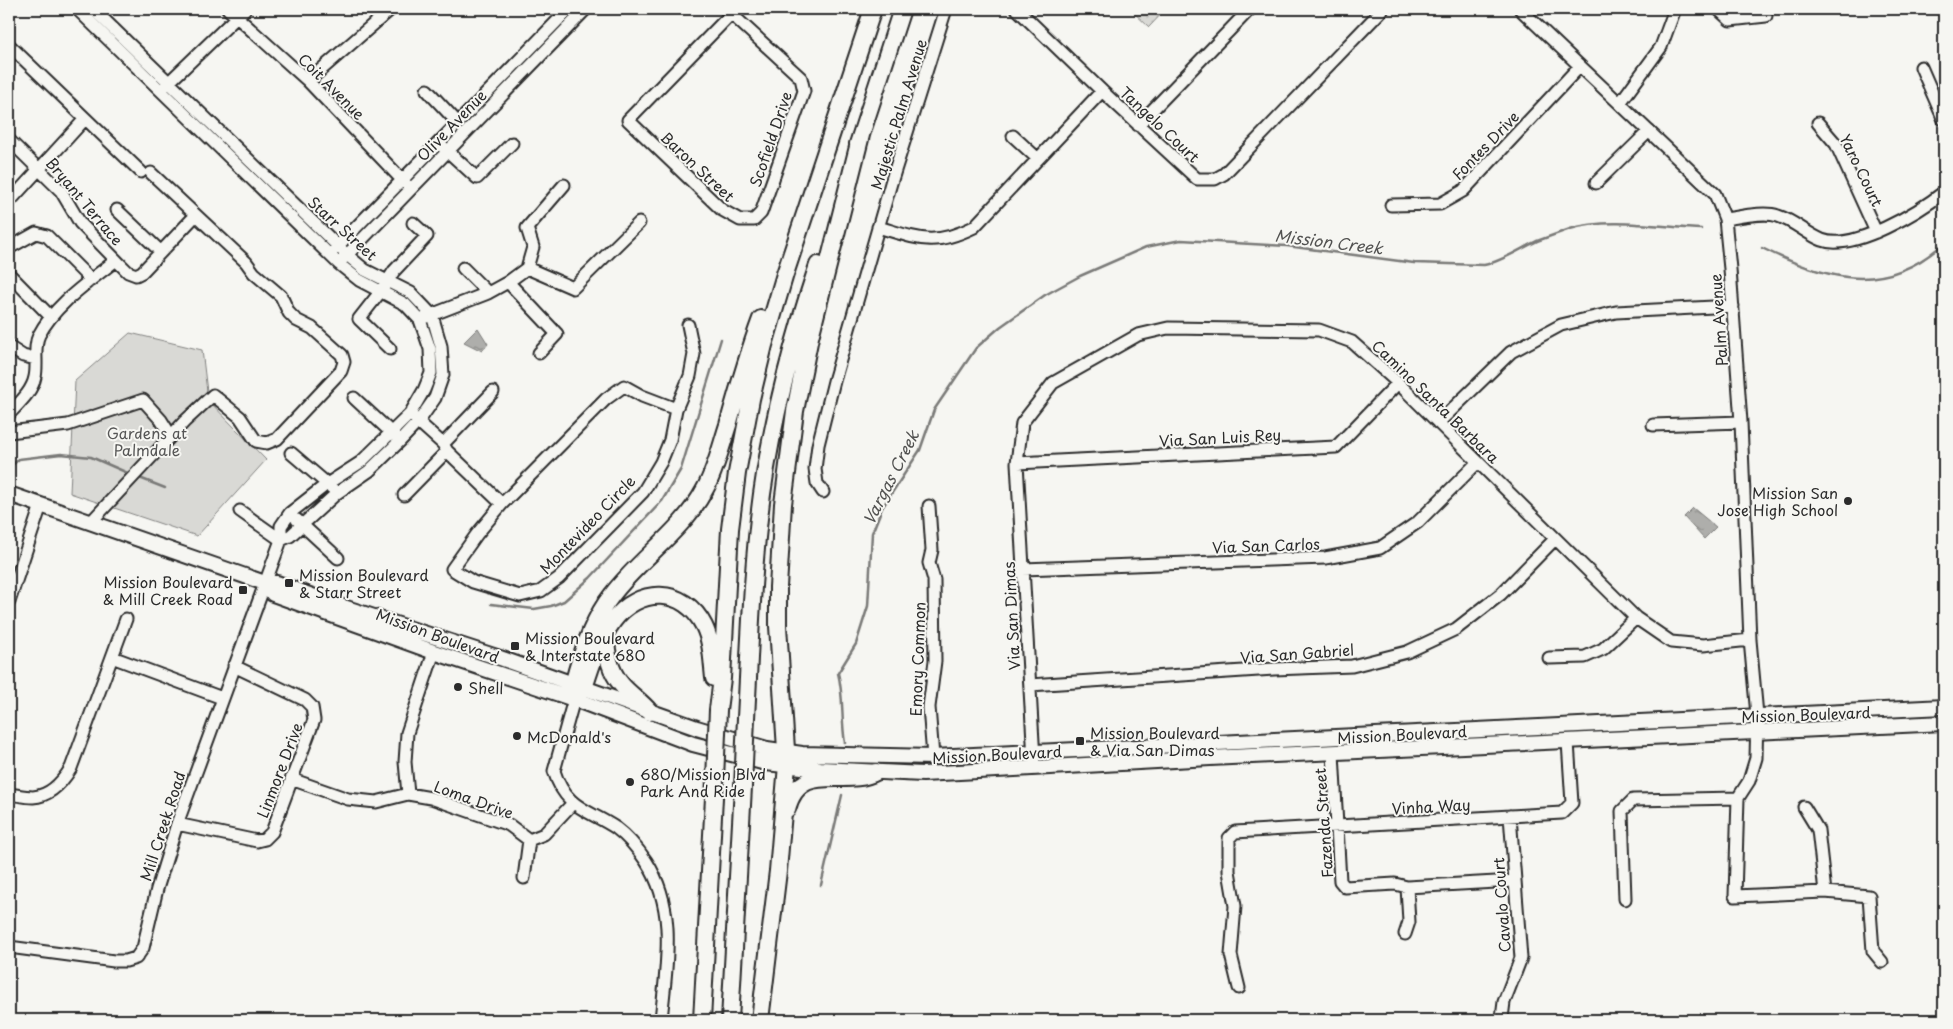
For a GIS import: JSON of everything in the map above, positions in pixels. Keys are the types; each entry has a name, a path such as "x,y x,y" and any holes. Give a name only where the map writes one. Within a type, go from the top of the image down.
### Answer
{"highway":[{"path":"702,1020 728,547 740,455 764,345 873,9"},
{"path":"730,1020 756,549 762,494 771,440 799,324 902,9"},
{"path":"760,1020 782,828 787,759 779,636 778,586 783,504 789,455 810,337 861,135"},
{"path":"577,691 592,628 601,610 614,592 692,510 706,489 716,466 754,340 803,220"},
{"path":"577,691 606,632 623,610 636,600 648,596 665,595 679,600 699,616 705,628 710,641 718,710"},
{"path":"606,632 606,650 614,674 621,685 642,702 650,712"},
{"path":"782,828 792,795 805,783 820,778 864,778 876,772"}],"main road":[{"name":"Mission Boulevard","path":"9,494 265,583 277,583 334,604 500,658 692,744 766,762 787,759 932,757 1034,753 1944,707"},
{"name":"Mission Boulevard","path":"265,583 273,594 434,652 650,712 767,749 787,759 876,772 924,774 1944,723"}],"street":[{"name":"Starr Street","path":"77,9 165,86"},
{"name":"Starr Street","path":"93,9 165,86 343,259 358,280 411,293 432,314 441,346 443,375 435,398 414,418 391,432 361,462 327,484 290,513 281,526 281,540 265,583"},
{"path":"308,80 391,9"},
{"name":"Olive Avenue","path":"334,250 569,9"},
{"name":"Olive Avenue","path":"343,259 586,9"},
{"name":"Majestic Palm Avenue","path":"824,492 817,483 815,469 818,445 834,381 878,227 946,9"},
{"path":"1017,9 1102,91"},
{"path":"1138,125 1250,9"},
{"name":"Tangelo Court","path":"878,227 928,240 942,240 974,227 1102,91 1196,179 1215,179 1224,174 1383,9"},
{"name":"Palm Avenue","path":"1520,9 1715,194 1725,219 1741,422 1750,640 1757,716 1756,758 1750,780 1738,798"},
{"path":"1620,102 1661,47 1675,9"},
{"path":"1718,9 1730,20 1766,16"},
{"path":"165,86 237,11"},
{"name":"Coit Avenue","path":"237,11 308,80 410,190"},
{"name":"Baron Street","path":"728,11 628,120 722,210 740,220 754,220"},
{"name":"Scofield Drive","path":"728,11 801,78 804,91 761,213 754,220"},
{"path":"9,45 85,118 246,262 254,273 282,296 289,313 296,320 312,328 342,355 344,362 341,371 277,439 267,443 256,440 240,417 213,395 90,523"},
{"name":"Fontes Drive","path":"1391,206 1440,204 1463,191 1580,66"},
{"path":"1921,67 1944,120"},
{"path":"427,90 458,123"},
{"path":"9,202 85,118"},
{"name":"Yaro Court","path":"1818,123 1836,144 1876,232"},
{"path":"1596,183 1649,131"},
{"path":"1013,136 1038,159"},
{"name":"Bryant Terrace","path":"9,140 61,191 80,223 128,272 136,275 142,272 161,252"},
{"path":"438,142 477,178 512,143"},
{"path":"420,320 488,293 508,282 527,268 533,247 527,228 564,185"},
{"path":"1725,219 1750,215 1777,215 1824,240 1845,243 1876,232 1925,208 1944,192"},
{"path":"117,210 161,252 195,216"},
{"path":"390,349 359,319 394,271 427,236 413,223"},
{"path":"527,268 573,288 639,223"},
{"path":"9,248 36,233 46,236 91,280"},
{"path":"9,414 30,391 35,377 38,337 50,317 116,260"},
{"path":"463,268 488,293"},
{"path":"9,274 50,317"},
{"path":"508,282 557,334 538,353"},
{"name":"Starr Street","path":"281,540 290,536 337,493 369,471 400,441 414,418 431,373 430,349 420,320 384,286"},
{"path":"1438,423 1511,352 1561,325 1616,312 1733,306"},
{"path":"676,409 690,376 694,354 688,325"},
{"name":"Camino Santa Barbara","path":"1017,463 1022,423 1053,383 1138,335 1168,328 1320,330 1352,342 1398,383 1636,618 1671,642 1703,645 1750,640"},
{"path":"9,347 23,356 36,359"},
{"name":"Via San Luis Rey","path":"1017,463 1336,446 1398,383"},
{"name":"Montevideo Circle","path":"624,386 642,396 676,409 670,440 661,462 643,492 558,578 541,591 520,596 473,582 452,570 477,534 502,504 606,398 624,386"},
{"path":"404,495 493,392"},
{"path":"354,398 400,441"},
{"path":"9,432 68,425 143,400 172,436"},
{"path":"414,418 502,504"},
{"path":"1652,425 1741,422"},
{"path":"291,453 337,493"},
{"name":"Via San Carlos","path":"1023,569 1325,558 1380,548 1418,522 1478,462"},
{"name":"Via San Dimas","path":"1017,463 1034,768"},
{"path":"9,602 41,505"},
{"name":"Emory Common","path":"929,506 932,550 928,563 934,580 935,661 929,707 932,757"},
{"path":"240,511 281,540"},
{"path":"290,513 338,558"},
{"name":"Via San Gabriel","path":"1030,686 1274,669 1352,666 1408,652 1456,629 1502,594 1555,538"},
{"name":"Mill Creek Road","path":"9,947 114,961 126,962 136,958 143,948 157,889 176,824 265,583"},
{"path":"1549,658 1585,657 1603,649 1636,618"},
{"path":"9,794 35,797 51,790 64,779 70,768 126,619"},
{"path":"408,794 405,762 407,732 434,652"},
{"path":"112,657 222,698"},
{"name":"Linmore Drive","path":"176,824 257,841 265,839 272,832 314,720 312,707 305,700 234,666"},
{"path":"577,691 554,771 565,795 591,816 615,828 630,840 641,853 658,882 669,929 661,1020"},
{"name":"Vinha Way","path":"1239,988 1231,955 1235,906 1229,871 1229,838 1236,832 1562,813 1572,803 1568,742"},
{"name":"Fazenda Street","path":"1333,753 1340,882 1345,887 1395,884 1407,887 1514,881"},
{"name":"Loma Drive","path":"292,779 348,799 376,802 408,794 432,798 509,825 529,840"},
{"path":"1625,899 1622,811 1633,800 1738,798 1735,896 1825,892 1869,896 1874,951 1882,962"},
{"path":"524,878 529,840 544,834 574,803"},
{"path":"1804,807 1818,830 1825,892"},
{"name":"Cavalo Court","path":"1502,1018 1504,1002 1521,958 1510,816"},
{"path":"1405,934 1409,922 1407,887"}],"green space":[{"path":"1130,9 1166,9 1149,27"},
{"name":"Gardens at Palmdale","path":"130,333 202,350 208,400 266,460 197,536 70,493 75,381"}],"water":[{"path":"478,328 488,344 482,351 464,342"},
{"path":"1693,508 1716,527 1704,539 1684,517"}],"waterway":[{"name":"Mission Creek","path":"845,743 838,673 856,644 868,606 872,533 882,508 920,450 934,410 976,348 1000,327 1045,295 1080,276 1146,247 1181,240 1287,246 1414,263 1484,265 1505,258 1537,241 1585,225 1617,223 1701,229"},
{"name":"Mission Creek","path":"1762,248 1809,268 1832,275 1855,278 1878,277 1900,271 1922,260 1944,243"},
{"path":"491,604 534,609 564,601 590,578 662,501 681,469 721,339"},
{"path":"9,468 19,459 61,454 91,457 130,474"},
{"path":"137,477 165,488"},
{"name":"Vargas Creek","path":"821,885 842,795"}],"place":[{"name":"Mission San Jose High School","path":"1848,501"},
{"name":"Mission Boulevard & Starr Street","path":"289,583"},
{"name":"Mission Boulevard & Mill Creek Road","path":"243,590"},
{"name":"Mission Boulevard & Interstate 680","path":"515,646"},
{"name":"Shell","path":"458,687"},
{"name":"McDonald's","path":"517,736"},
{"name":"Mission Boulevard & Via San Dimas","path":"1080,741"},
{"name":"680/Mission Blvd Park And Ride","path":"630,782"}]}
